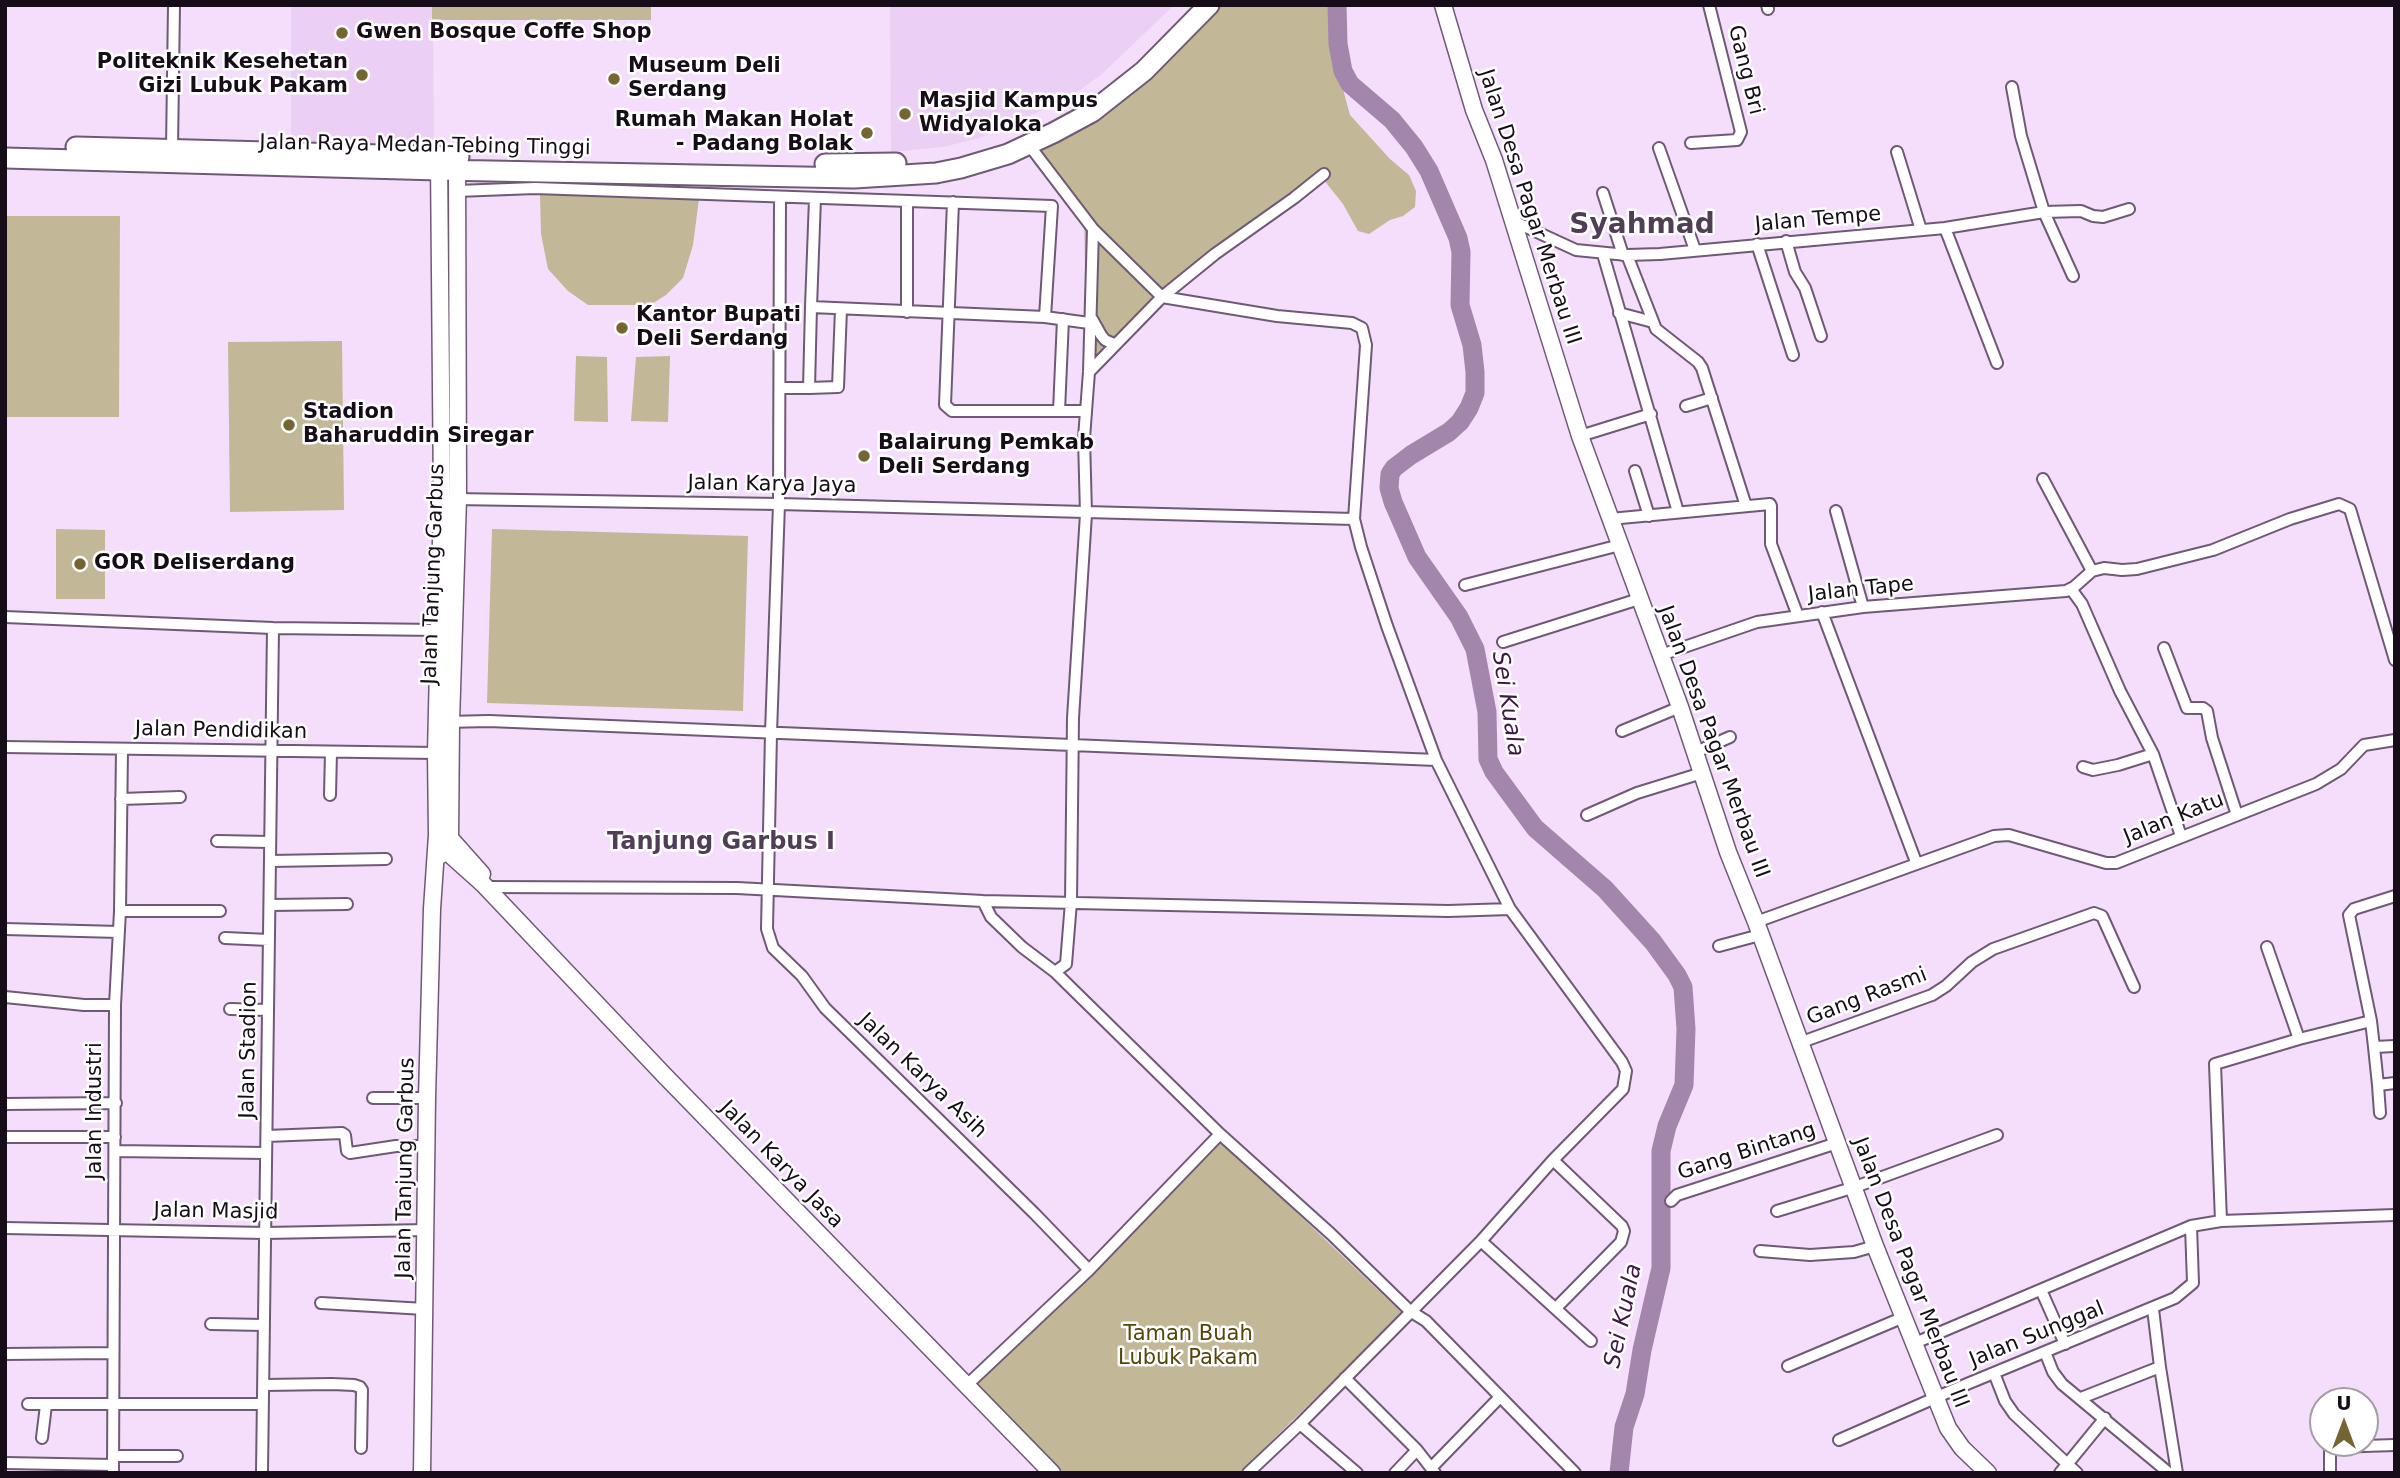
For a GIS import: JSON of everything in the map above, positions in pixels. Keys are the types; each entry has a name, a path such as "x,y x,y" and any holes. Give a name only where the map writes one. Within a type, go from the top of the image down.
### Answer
{"highway":[{"name":"Jalan Raya Medan-Tebing Tinggi","path":"5,158 821,164 883,164 932,160 955,156 1022,134 1088,100 1136,63 1194,5"},
{"name":"Jalan Raya Medan-Tebing Tinggi","path":"5,145 883,177 936,173 985,161 1029,145 1092,112 1124,89 1209,5"}],"street":[{"path":"172,149 174,5"},
{"name":"Jalan Desa Pagar Merbau III","path":"1443,5 1474,110 1494,160 1580,436 1680,707 1728,852 1875,1246 1935,1398 1948,1428 1962,1448 1988,1473"},
{"name":"Gang Bri","path":"1691,143 1737,140 1741,132 1709,5"},
{"path":"2012,86 2021,136 2044,212 2073,276"},
{"path":"1029,145 1093,229 1162,297 1278,316 1352,323 1362,328 1366,345 1354,519 1387,626 1436,760 1510,909 1626,1071 1623,1089 1553,1160 1481,1241 1248,1473"},
{"path":"1659,148 1695,250"},
{"path":"1897,152 1921,230"},
{"name":"Jalan Tanjung Garbus","path":"422,1473 432,909 442,846 457,191 448,163"},
{"name":"Jalan Tanjung Garbus","path":"442,846 436,752 444,722 438,630 450,499 448,163"},
{"path":"1089,372 1162,297 1215,254 1324,174"},
{"path":"457,191 535,188 1052,206 1070,201"},
{"path":"1602,193 1652,322 1659,332 1699,362 1746,506"},
{"name":"Jalan Karya Asih","path":"780,197 779,504 767,929 773,948 802,976 825,1008 1089,1270"},
{"path":"808,388 815,198"},
{"path":"907,201 907,312"},
{"path":"953,202 945,405 948,409 1084,411"},
{"path":"1045,317 1052,206"},
{"name":"Jalan Tempe","path":"1514,223 1576,250 1625,255 1945,228 2044,212 2081,211 2097,217 2129,209"},
{"path":"1945,228 1997,363"},
{"path":"1055,972 1066,964 1071,902 1072,745 1086,514 1084,411 1089,372 1093,229"},
{"path":"1786,241 1795,272 1805,288 1821,336"},
{"path":"1757,244 1793,355"},
{"path":"1603,254 1678,512"},
{"path":"1617,305 1652,322"},
{"path":"811,307 1090,318"},
{"path":"780,388 838,387 841,309"},
{"path":"1090,318 1105,340 1114,344"},
{"path":"1059,411 1063,319"},
{"path":"1686,406 1712,398"},
{"path":"1580,436 1651,414"},
{"path":"1635,471 1649,516"},
{"path":"2043,480 2092,571"},
{"name":"Jalan Karya Jaya","path":"450,499 779,504 1354,519"},
{"path":"1609,519 1768,504 1771,506 1771,544 1798,616"},
{"path":"2181,836 2153,754 2119,691 2079,599 2075,585 2092,571 2104,568 2129,570 2201,553 2244,539 2290,519 2343,504 2350,509 2395,660"},
{"path":"1836,511 1863,607"},
{"path":"1465,585 1620,545"},
{"name":"Jalan Tape","path":"1661,655 1757,622 1863,607 2075,585"},
{"path":"1503,642 1639,598"},
{"path":"1822,612 1916,862"},
{"path":"5,617 273,628 438,630"},
{"name":"Jalan Stadion","path":"262,1473 273,628"},
{"path":"2164,648 2186,705 2189,709 2203,708 2207,711 2212,738 2237,815"},
{"path":"1622,731 1680,707"},
{"path":"444,722 489,721 1436,760"},
{"path":"1696,752 1730,737"},
{"name":"Jalan Katu","path":"1719,946 1916,862 1983,838 2008,835 2106,863 2116,863 2316,784 2341,769 2370,743 2395,740"},
{"name":"Jalan Pendidikan","path":"5,747 436,752"},
{"name":"Jalan Industri","path":"113,1465 115,1005 120,912 122,750"},
{"path":"330,795 331,752"},
{"path":"2083,767 2093,769 2118,765 2153,754"},
{"path":"1587,815 1637,793 1702,773"},
{"path":"121,799 180,797"},
{"path":"216,841 270,842"},
{"name":"Jalan Karya Jasa","path":"442,846 485,886 670,1082 1052,1473"},
{"path":"271,861 386,859"},
{"path":"485,886 769,890 983,901 1448,911 1510,909"},
{"path":"2381,1113 2371,1021 2349,915 2354,909 2395,896"},
{"path":"983,901 990,917 1022,947 1055,972 1220,1133 1331,1234 1410,1311 1426,1321 1574,1473"},
{"path":"270,905 347,904"},
{"path":"120,912 220,911"},
{"name":"Gang Rasmi","path":"1799,1043 1932,995 1972,962 1993,949 2094,913 2102,916 2134,988"},
{"path":"5,929 119,932"},
{"path":"225,938 269,940"},
{"path":"2267,947 2299,1039"},
{"path":"5,997 85,1005 115,1005"},
{"path":"229,1009 268,1010"},
{"path":"2221,1221 2215,1064 2371,1021"},
{"path":"2374,1047 2395,1046"},
{"path":"2378,1085 2395,1083"},
{"path":"373,1098 427,1098"},
{"path":"5,1104 116,1103"},
{"path":"267,1136 342,1133 350,1153 396,1146 426,1146"},
{"path":"967,1385 1089,1270 1220,1133"},
{"path":"1777,1211 1855,1187 1997,1135"},
{"path":"5,1137 115,1138"},
{"name":"Gang Bintang","path":"1671,1201 1677,1195 1837,1143"},
{"path":"115,1151 267,1153"},
{"path":"1553,1160 1622,1226 1624,1231 1621,1242 1556,1308"},
{"path":"1915,1343 2191,1226 2221,1221 2395,1215"},
{"name":"Jalan Sunggal","path":"1839,1440 2175,1298 2193,1283 2191,1226"},
{"name":"Jalan Masjid","path":"5,1228 265,1233 427,1230"},
{"path":"1481,1241 1591,1341"},
{"path":"1759,1251 1810,1255 1854,1252 1875,1246"},
{"path":"2040,1290 2065,1344"},
{"path":"321,1303 425,1309"},
{"path":"2153,1309 2177,1473"},
{"path":"1788,1366 1904,1317"},
{"path":"211,1324 264,1325"},
{"path":"2045,1352 2057,1378 2169,1473"},
{"path":"5,1354 113,1353"},
{"path":"2081,1398 2160,1367"},
{"path":"1994,1373 2005,1401 2014,1414 2063,1469 2077,1473"},
{"path":"1345,1378 1417,1450 1433,1471 1500,1397"},
{"path":"264,1385 332,1384 360,1387 361,1448"},
{"path":"28,1405 263,1404"},
{"path":"42,1438 46,1405"},
{"path":"2063,1469 2105,1418"},
{"path":"1300,1424 1357,1473"},
{"path":"2330,1473 2330,1451 2333,1447 2395,1445"},
{"path":"1395,1473 1417,1450"},
{"path":"5,1463 113,1465 177,1456"}],"shaded area":[{"name":"Politeknik Kesehetan Gizi Lubuk Pakam","path":"291,5 433,5 434,146 291,144"},
{"path":"890,5 1174,5 1101,75 1067,99 980,138 943,147 891,152"}],"green space":[{"path":"432,5 651,5 651,20 432,20"},
{"path":"1222,5 1331,5 1343,89 1350,115 1390,159 1409,175 1416,191 1415,207 1369,234 1358,231 1343,204 1319,174 1163,293 1087,369 1084,213 1034,146 1195,25 1200,29"},
{"path":"540,194 699,199 693,245 683,278 666,295 650,305 588,305 568,291 548,269 541,234"},
{"path":"5,216 120,216 119,417 5,417"},
{"path":"342,341 344,510 230,512 228,342"},
{"path":"576,356 607,357 608,422 574,421"},
{"path":"670,356 668,422 631,421 636,357"},
{"name":"GOR Deliserdang","path":"56,529 105,530 105,599 56,599"},
{"path":"492,529 748,536 743,711 487,703"},
{"name":"Taman Buah Lubuk Pakam","path":"1220,1139 1402,1313 1239,1473 1059,1473 972,1385"}],"waterway":[{"name":"Sei Kuala","path":"1337,5 1338,44 1343,71 1350,84 1392,120 1414,147 1429,171 1458,238 1461,252 1460,305 1472,345 1475,393 1469,408 1449,432 1394,468 1390,474 1389,488 1393,502 1417,557 1459,617 1475,649 1487,712 1488,759 1494,772 1535,828 1605,889 1653,942 1683,987 1686,1029 1684,1085 1667,1126 1661,1151 1661,1268 1635,1394 1624,1427 1619,1473"}],"place":[{"name":"Gwen Bosque Coffe Shop","path":"342,33"},
{"name":"Politeknik Kesehetan Gizi Lubuk Pakam","path":"362,75"},
{"name":"Museum Deli Serdang","path":"614,79"},
{"name":"Masjid Kampus Widyaloka","path":"905,114"},
{"name":"Rumah Makan Holat - Padang Bolak","path":"867,133"},
{"name":"Kantor Bupati Deli Serdang","path":"622,328"},
{"name":"Stadion Baharuddin Siregar","path":"289,425"},
{"name":"Balairung Pemkab Deli Serdang","path":"864,456"},
{"name":"GOR Deliserdang","path":"80,564"}],"district":[{"name":"Syahmad","path":"1642,226"},
{"name":"Tanjung Garbus I","path":"721,843"}]}
